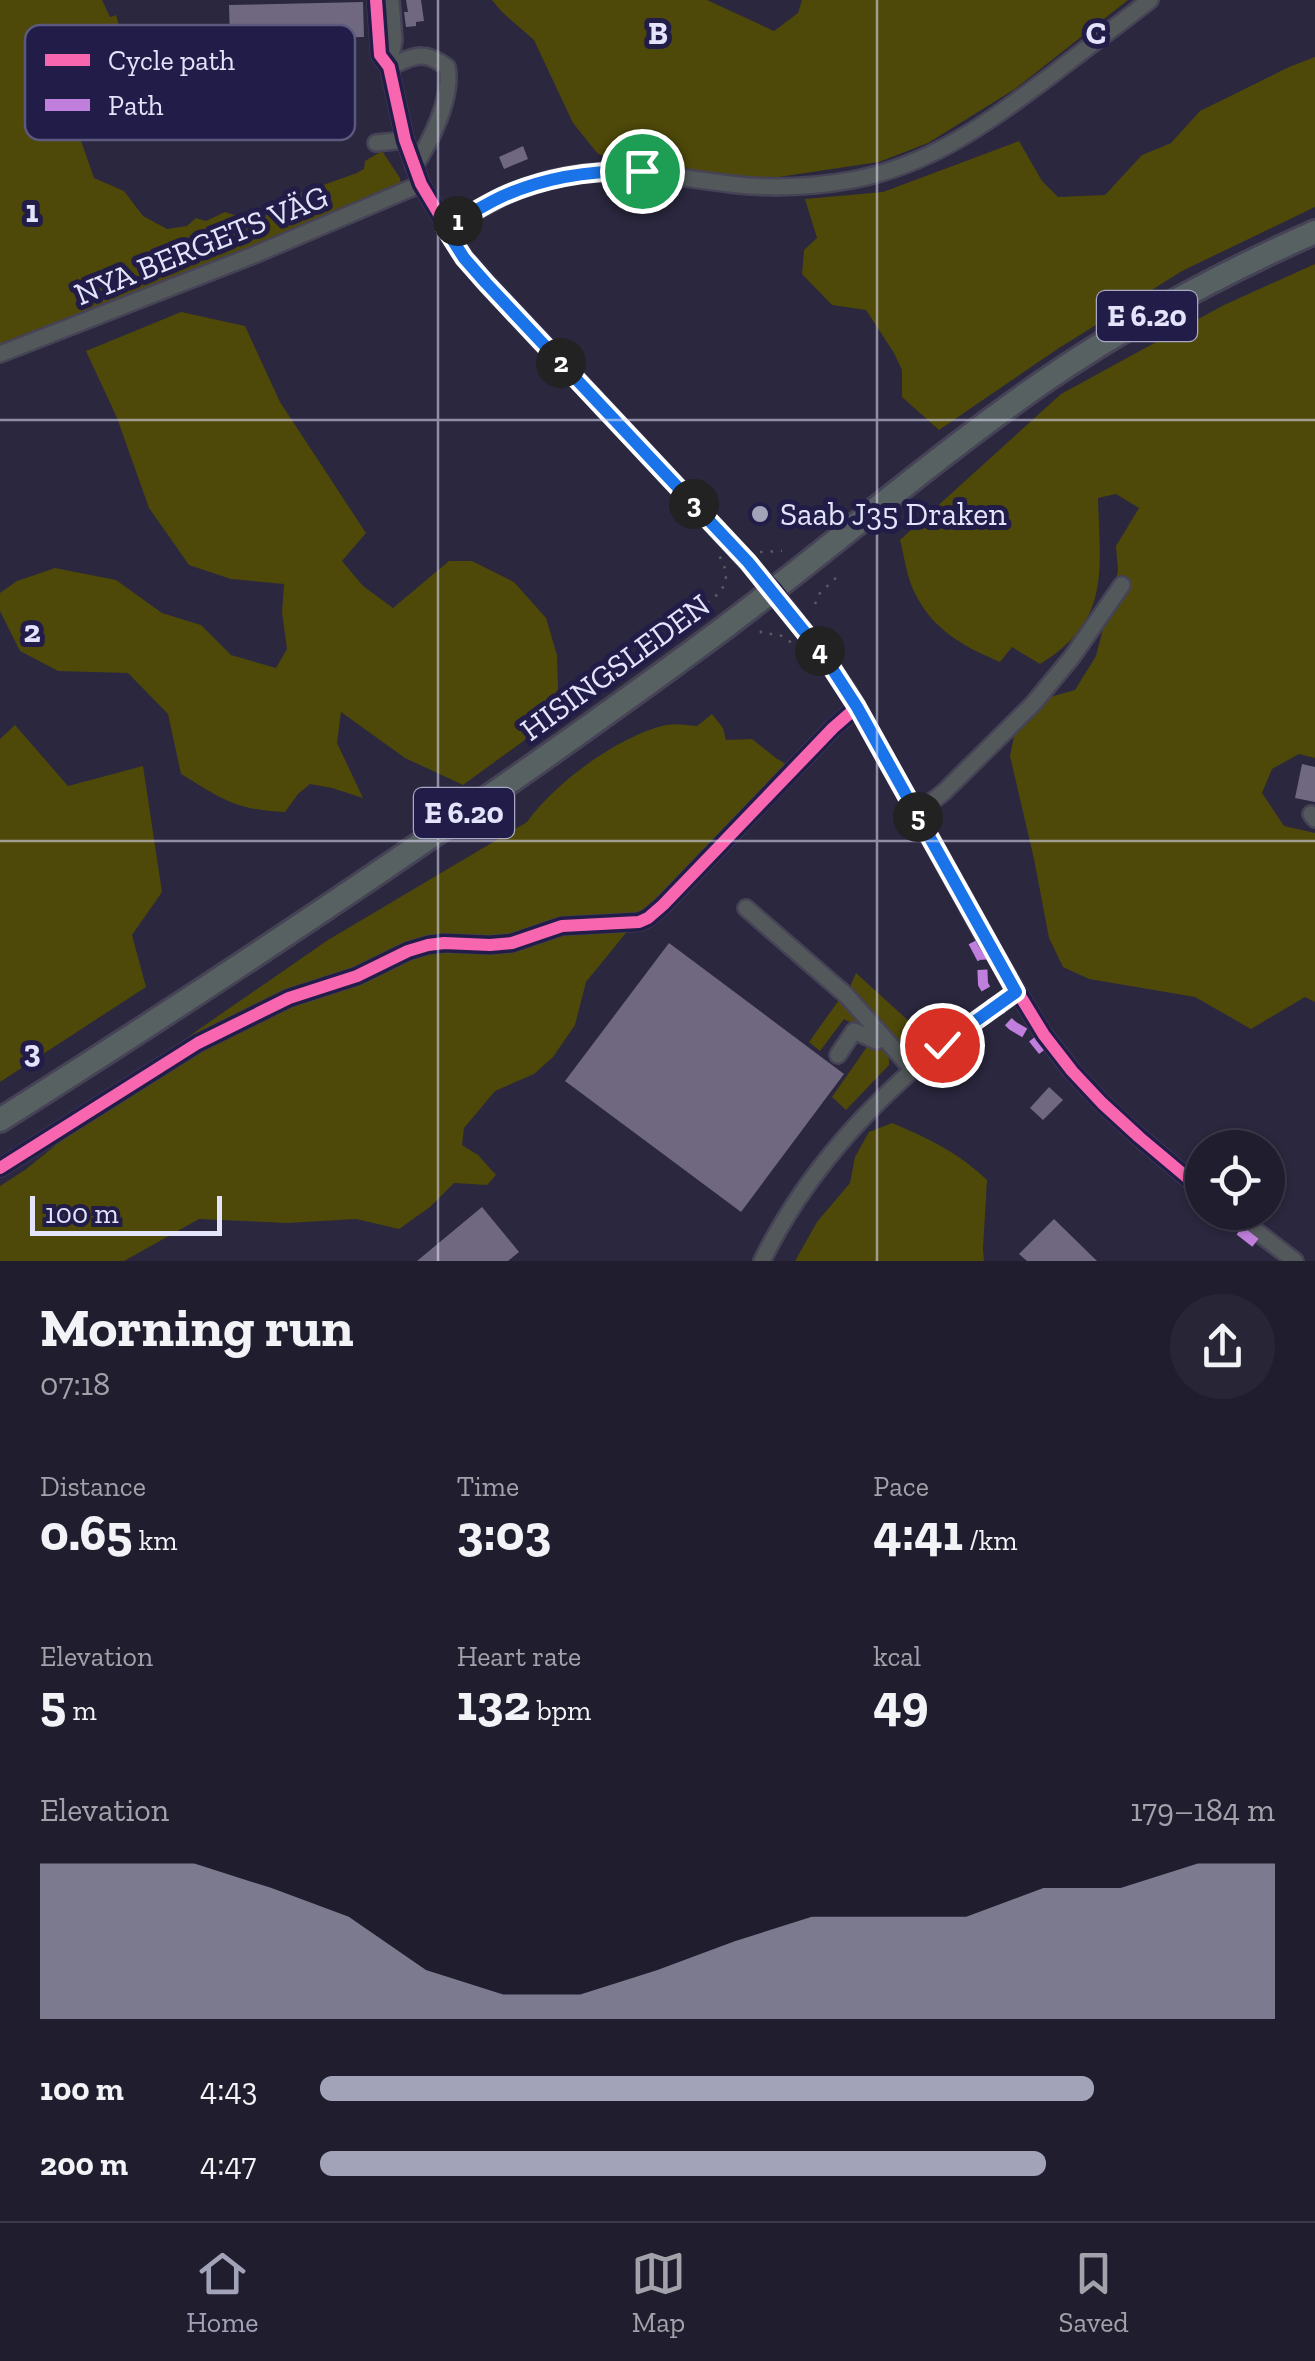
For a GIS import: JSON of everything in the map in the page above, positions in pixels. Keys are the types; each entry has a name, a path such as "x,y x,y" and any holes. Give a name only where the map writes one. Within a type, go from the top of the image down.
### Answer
{"highway":[{"name":"HISINGSLEDEN","path":"0,1120 472,808 774,591 1056,374 1166,305 1315,232"}],"street":[{"path":"376,0 380,55 389,67"},
{"path":"391,0 394,40 389,67 405,140 421,184 464,258 774,591 837,674 1016,992 1053,1047 1102,1104 1185,1176"},
{"path":"445,228 529,186 584,173 642,171 773,187 853,180 897,168 948,147 994,118 1150,0"},
{"path":"389,67 424,55 447,67 448,93 414,166"},
{"path":"376,143 405,140"},
{"name":"NYA BERGETS VÄG","path":"0,354 421,184"},
{"path":"916,814 944,792 1033,704 1122,586"},
{"path":"0,1168 198,1043 288,998 357,976 408,951 428,944 512,944 562,926 639,922 648,918 857,707"},
{"path":"746,908 846,995 912,1070"},
{"path":"762,1261 808,1183 841,1139 912,1070 1016,992"},
{"path":"838,1055 854,1031 877,1041 883,1037"},
{"path":"1254,1230 1294,1261"}],"path":[{"path":"760,552 782,551"},
{"path":"707,603 725,588 727,581 724,562 718,554"},
{"path":"815,604 817,595 840,574"},
{"path":"760,630 778,634 805,654"}],"shaded area":[{"path":"0,0 102,0 110,17 116,15 119,25 25,25 25,140 81,140 94,178 124,191 143,216 167,229 187,226 196,218 206,221 225,212 240,217 357,173 364,169 365,161 382,151 400,178 401,185 391,193 123,300 88,309 74,320 0,349"},
{"path":"492,0 707,0 774,31 798,13 802,0 1128,0 1015,89 928,143 879,162 765,179 697,176 598,154 573,123 534,40"},
{"path":"1315,57 1315,207 1182,271 939,430 902,397 902,370 866,310 832,305 802,274 804,250 817,238 805,199 883,192 1019,141 1042,181 1058,197 1105,195 1142,155 1171,143 1200,111"},
{"path":"1315,264 1315,758 1299,754 1272,769 1262,793 1284,826 1315,833 1315,1002 1305,997 1251,1029 1195,997 1089,979 1063,967 1049,938 1010,756 1015,732 1050,697 1075,690 1096,656 1118,571 1116,546 1139,508 1116,494 1098,498 1099,571 1090,612 1063,648 1040,664 1012,647 1000,662 948,634 919,601 900,540 1061,394 1224,305"},
{"path":"181,312 245,326 280,402 366,533 342,561 363,586 393,608 449,561 472,561 514,582 546,618 557,655 559,715 463,785 405,758 341,712 337,743 363,798 310,784 285,812 268,811 230,802 181,774 168,714 128,673 58,671 20,651 0,611 0,593 17,581 55,568 116,580 162,613 201,625 231,655 276,668 287,649 282,612 284,584 231,579 189,565 149,508 117,418 86,351"},
{"path":"712,714 723,728 726,740 752,739 789,766 643,912 586,982 575,1025 553,1057 534,1074 495,1091 464,1128 462,1145 478,1155 496,1175 487,1185 454,1183 430,1207 399,1229 356,1219 287,1223 199,1219 124,1261 0,1261 0,1186 195,1032 328,940 527,822 571,777 609,750 666,725 697,726"},
{"path":"15,725 68,786 143,766 162,892 132,935 146,987 0,1082 0,739"},
{"path":"856,973 923,1034 912,1049 896,1041 849,989"},
{"path":"839,1000 872,1034 844,1019 820,1051 809,1042"},
{"path":"869,1044 884,1050 889,1065 846,1110 832,1097"},
{"path":"892,1123 942,1147 987,1180 984,1261 795,1261 817,1222 850,1183 855,1157 869,1132"}],"building":[{"path":"406,0 421,0 424,21 416,22 416,26 406,27"},
{"path":"363,2 364,37 355,37 355,25 230,25 229,5"},
{"path":"523,146 528,159 504,169 499,157"},
{"path":"1302,764 1315,767 1315,802 1295,798"},
{"path":"669,943 844,1074 741,1212 565,1081"},
{"path":"1049,1087 1063,1100 1043,1120 1030,1108"},
{"path":"482,1207 519,1252 508,1261 417,1261"},
{"path":"1054,1219 1097,1261 1027,1261 1019,1254"}],"marked path":[{"path":"973,942 982,959 983,984 1001,1015 1032,1037 1043,1051"},
{"path":"1239,1230 1257,1244"}],"cycle path":[{"path":"376,0 380,55 389,67 405,140 421,184 465,258 774,591 847,689 986,940 1044,1035 1102,1103 1185,1176"},
{"path":"0,1168 198,1043 289,998 357,976 408,951 444,943 512,943 562,926 639,922 648,918 857,707"}],"place":[{"name":"Saab J35 Draken","path":"760,514"}],"route":[{"path":"642,171 615,170 554,178 500,198 445,228 486,283 774,591 847,690 1016,992 942,1045"}]}
